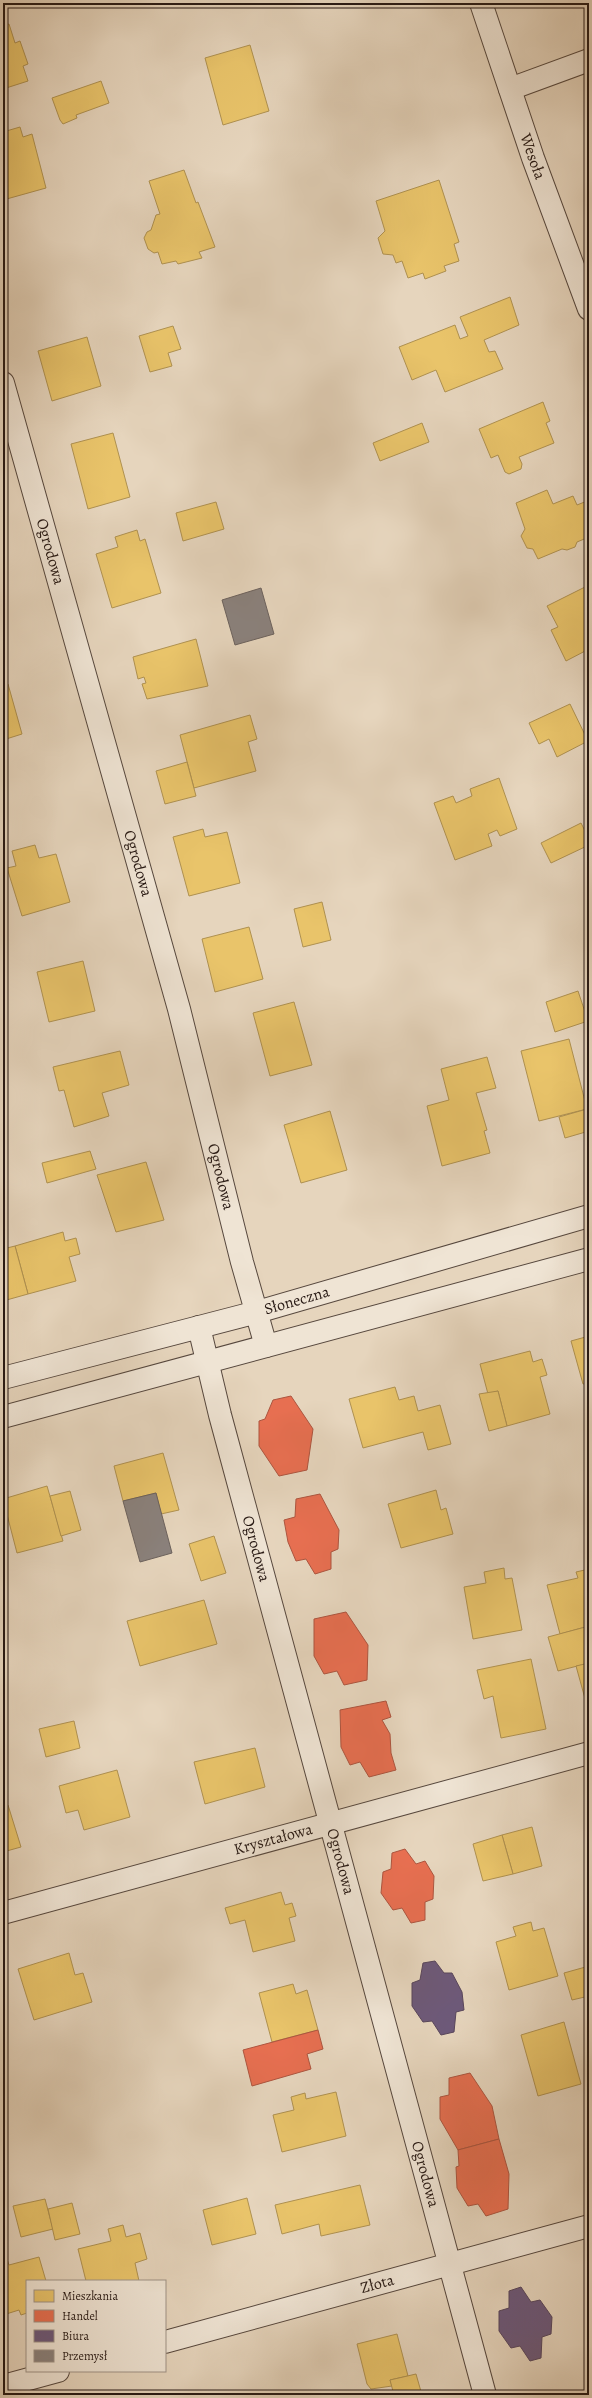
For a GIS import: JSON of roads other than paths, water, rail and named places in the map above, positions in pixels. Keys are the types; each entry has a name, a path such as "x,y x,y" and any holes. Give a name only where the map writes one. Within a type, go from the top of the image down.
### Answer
{"street":[{"name":"Wesoła","path":"481,3 510,89 589,309"},
{"path":"510,89 589,60"},
{"name":"Ogrodowa","path":"3,383 179,1009 242,1262 266,1346"},
{"name":"Słoneczna","path":"3,1378 256,1312 589,1216"},
{"path":"3,1417 589,1259"},
{"name":"Ogrodowa","path":"199,1327 220,1415 485,2395"},
{"name":"Kryształowa","path":"3,1913 589,1753"},
{"name":"Złota","path":"166,2342 589,2226"},
{"path":"3,2386 54,2372"}]}
